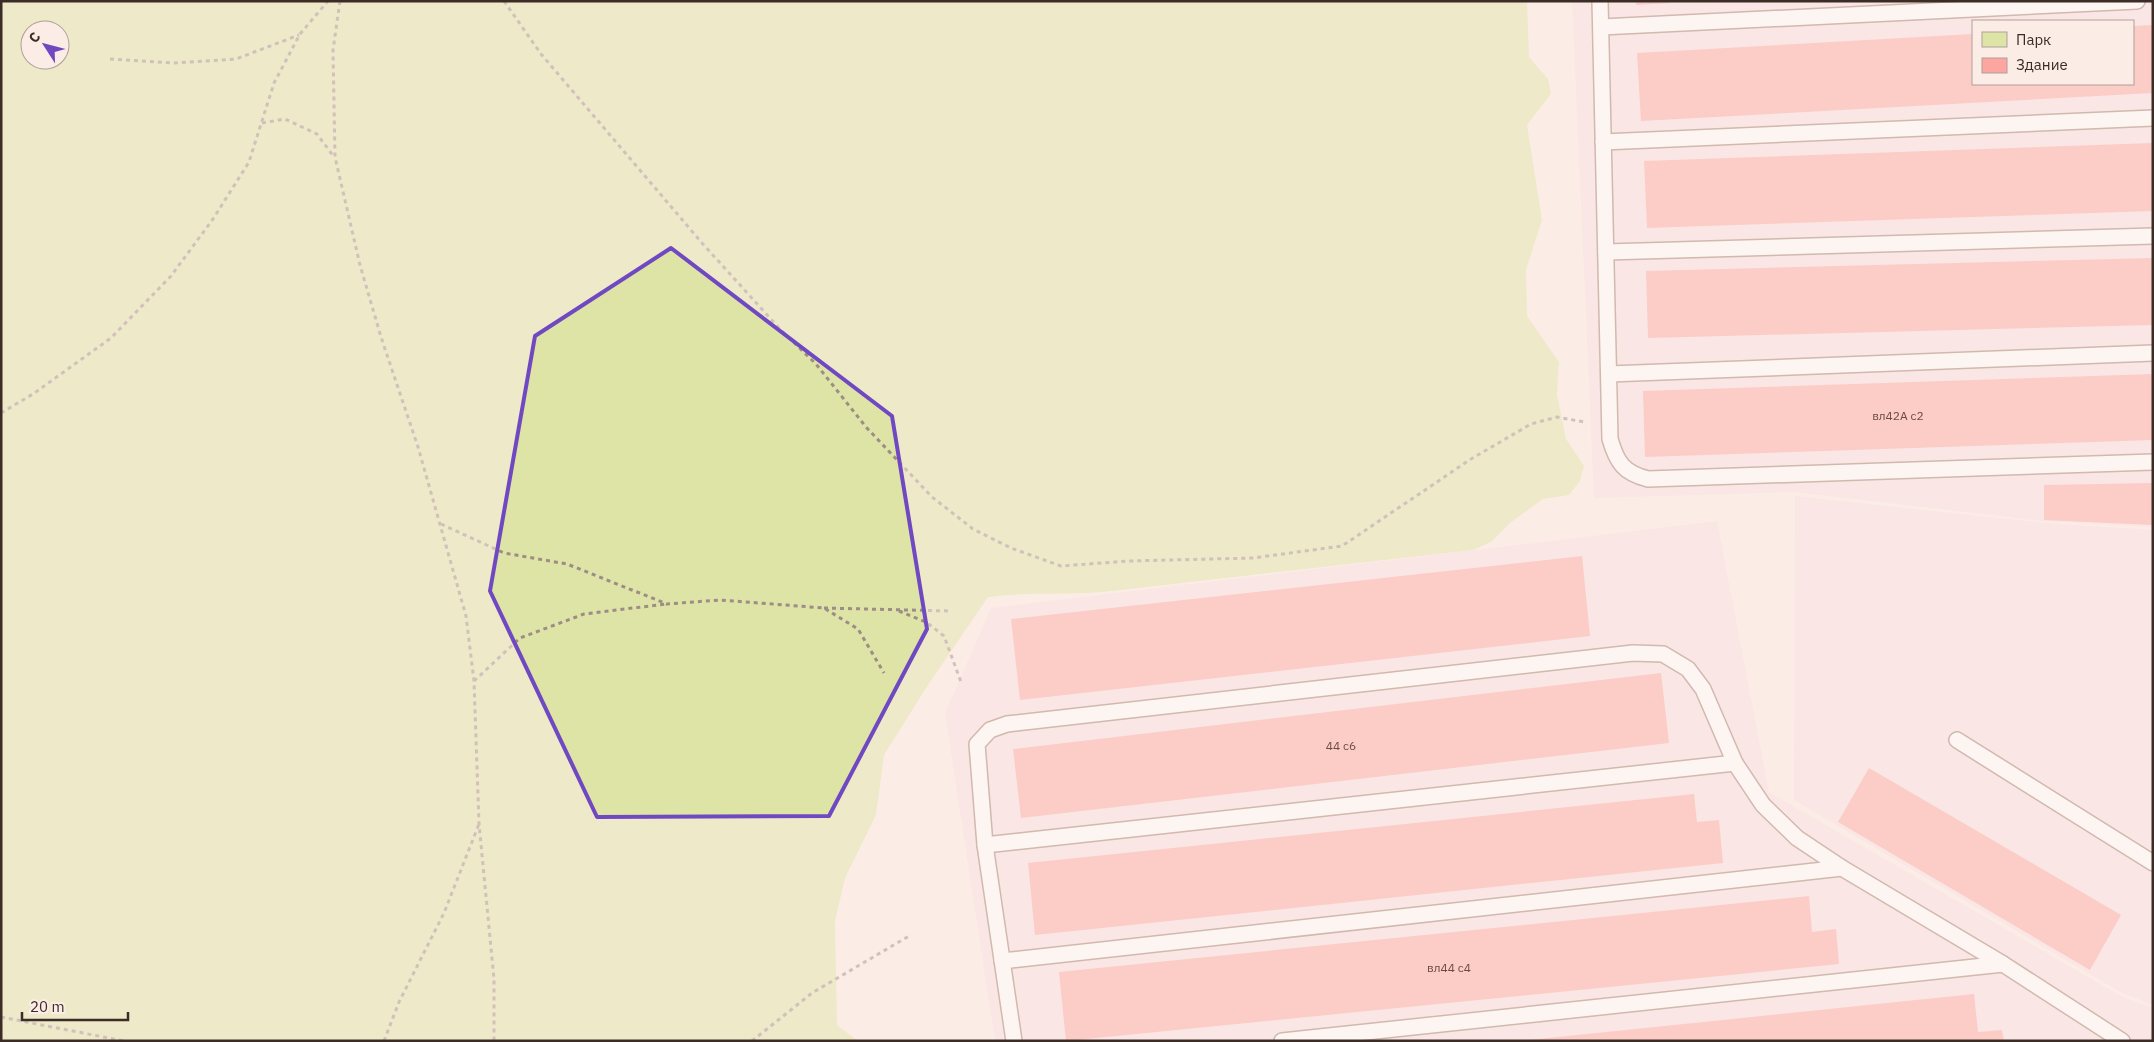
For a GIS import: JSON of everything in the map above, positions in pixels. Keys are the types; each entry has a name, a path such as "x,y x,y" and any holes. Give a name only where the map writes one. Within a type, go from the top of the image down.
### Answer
{"lane":[{"path":"1600,1 1610,439 1616,458 1632,475 1648,479 2153,462"},
{"path":"1601,27 2137,1"},
{"path":"1603,142 2153,118"},
{"path":"1606,252 2153,236"},
{"path":"1609,374 2153,353"},
{"path":"1014,1041 985,844 977,744 990,730 1007,724 1633,653 1663,654 1688,669 1703,689 1735,763 1763,805 1797,838 1842,868 2003,964 2122,1041"},
{"path":"1957,740 2153,862"},
{"path":"985,844 1735,763"},
{"path":"1002,961 1842,868"},
{"path":"1282,1041 2003,964"}],"path":[{"path":"1,413 33,394 111,338 171,276 213,219 249,162 274,83 300,34 328,1"},
{"path":"340,1 333,50 335,157 346,210 378,328 441,524 466,616 474,681 480,824 494,980 494,1041"},
{"path":"504,1 541,54 702,243 778,327 816,364 866,427 932,497 973,529 1011,548 1061,566 1129,561 1253,558 1342,546 1471,459 1531,424 1557,417 1570,418 1588,424 1610,439"},
{"path":"110,59 172,63 236,59 300,34"},
{"path":"262,123 285,119 309,130 317,134 335,157"},
{"path":"441,524 504,553 567,564 667,604"},
{"path":"474,681 520,638 584,614 720,600 824,608 951,611"},
{"path":"824,608 858,629 884,673"},
{"path":"896,609 926,622 944,636 961,682"},
{"path":"384,1041 399,1002 444,913 480,824"},
{"path":"752,1041 812,993 909,936"},
{"path":"1,1017 124,1041"}],"highlighted area":[{"path":"671,248 892,416 927,629 829,816 597,817 490,591 535,336"}],"shaded area":[{"path":"1572,1 2153,1 2153,527 2042,521 1794,492 1594,498"},
{"path":"1795,496 2045,523 2153,530 2153,1005 2122,993 1794,800"},
{"path":"1717,521 1769,792 2121,996 2153,1008 2153,1041 995,1041 945,713 991,608"}],"green space":[{"path":"1,1 1527,1 1529,57 1548,79 1551,94 1527,125 1542,220 1526,270 1527,316 1559,362 1557,395 1566,439 1584,466 1580,481 1569,495 1543,499 1510,523 1491,542 1473,550 1103,592 988,597 926,688 884,755 876,815 845,878 835,921 837,1025 858,1041 1,1041"}],"building":[{"path":"1636,1 1670,1 1670,3 1636,5"},
{"path":"2153,25 2153,93 1641,121 1637,53 1972,34 1972,85 2134,85 2134,26"},
{"path":"2153,143 2153,211 1647,228 1644,161"},
{"path":"2153,258 2153,325 1648,338 1646,271"},
{"path":"2153,374 2153,440 1645,457 1643,391"},
{"path":"2153,483 2153,525 2044,520 2044,485"},
{"path":"1582,556 1590,636 1020,700 1011,619"},
{"path":"1661,673 1669,743 1021,818 1013,749"},
{"path":"1869,768 2121,915 2090,970 1838,822"},
{"path":"1694,794 1697,822 1719,820 1723,863 1035,935 1028,863"},
{"path":"1809,896 1812,932 1836,929 1839,964 1066,1041 1059,972"},
{"path":"1974,994 1978,1032 2002,1030 2004,1041 1520,1041"}]}
